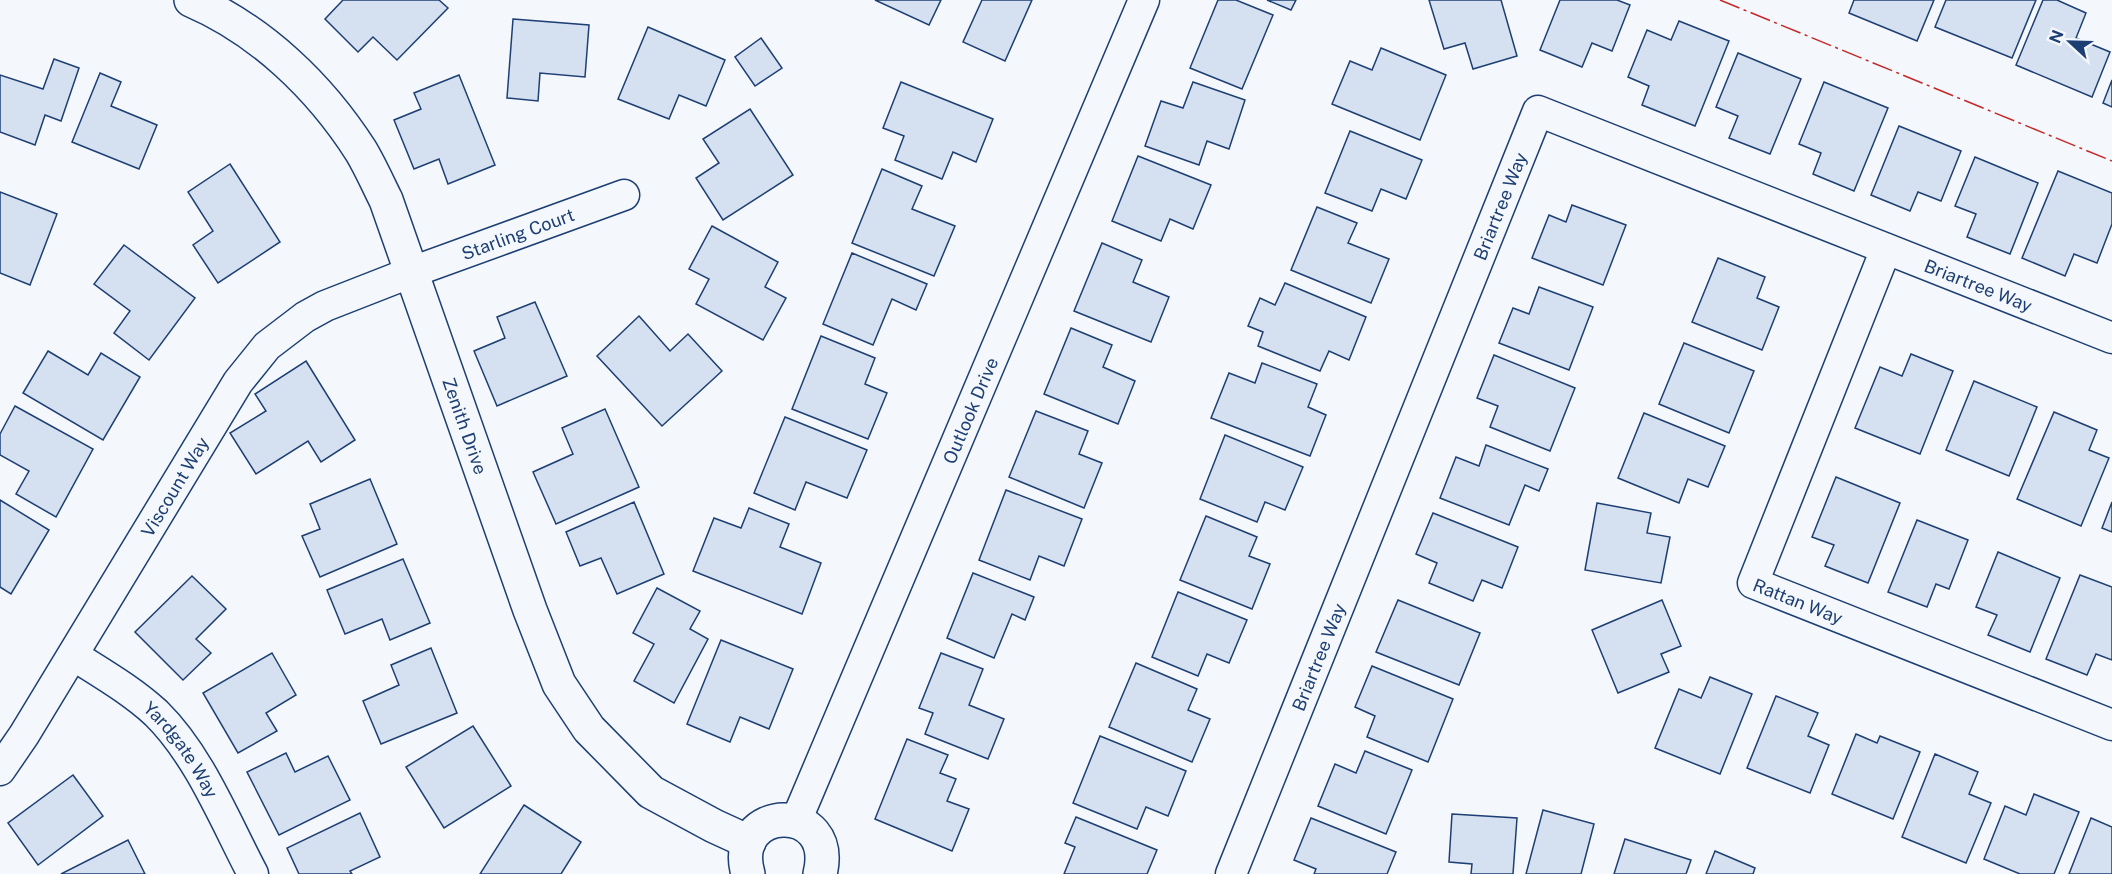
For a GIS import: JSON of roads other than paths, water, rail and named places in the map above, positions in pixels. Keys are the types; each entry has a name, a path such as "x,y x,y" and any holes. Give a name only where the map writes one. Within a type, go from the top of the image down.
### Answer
{"street":[{"name":"Zenith Drive","path":"191,0 250,33 292,67 330,107 361,152 386,200 530,610 559,684 589,729 651,792 748,842"},
{"name":"Outlook Drive","path":"796,821 1144,0"},
{"name":"Briartree Way","path":"1231,874 1538,111 2112,338"},
{"name":"Starling Court","path":"412,272 624,195"},
{"name":"Rattan Way","path":"1886,249 1752,584 2112,725"},
{"name":"Viscount Way","path":"0,770 238,382 267,346 305,316 412,272"},
{"name":"Yardgate Way","path":"72,656 137,697 174,733 202,775 253,874"},
{"path":"748,874 745,862 748,842 760,828 771,821 783,819 796,821 808,827 816,836 822,848 823,861 820,874"}]}
